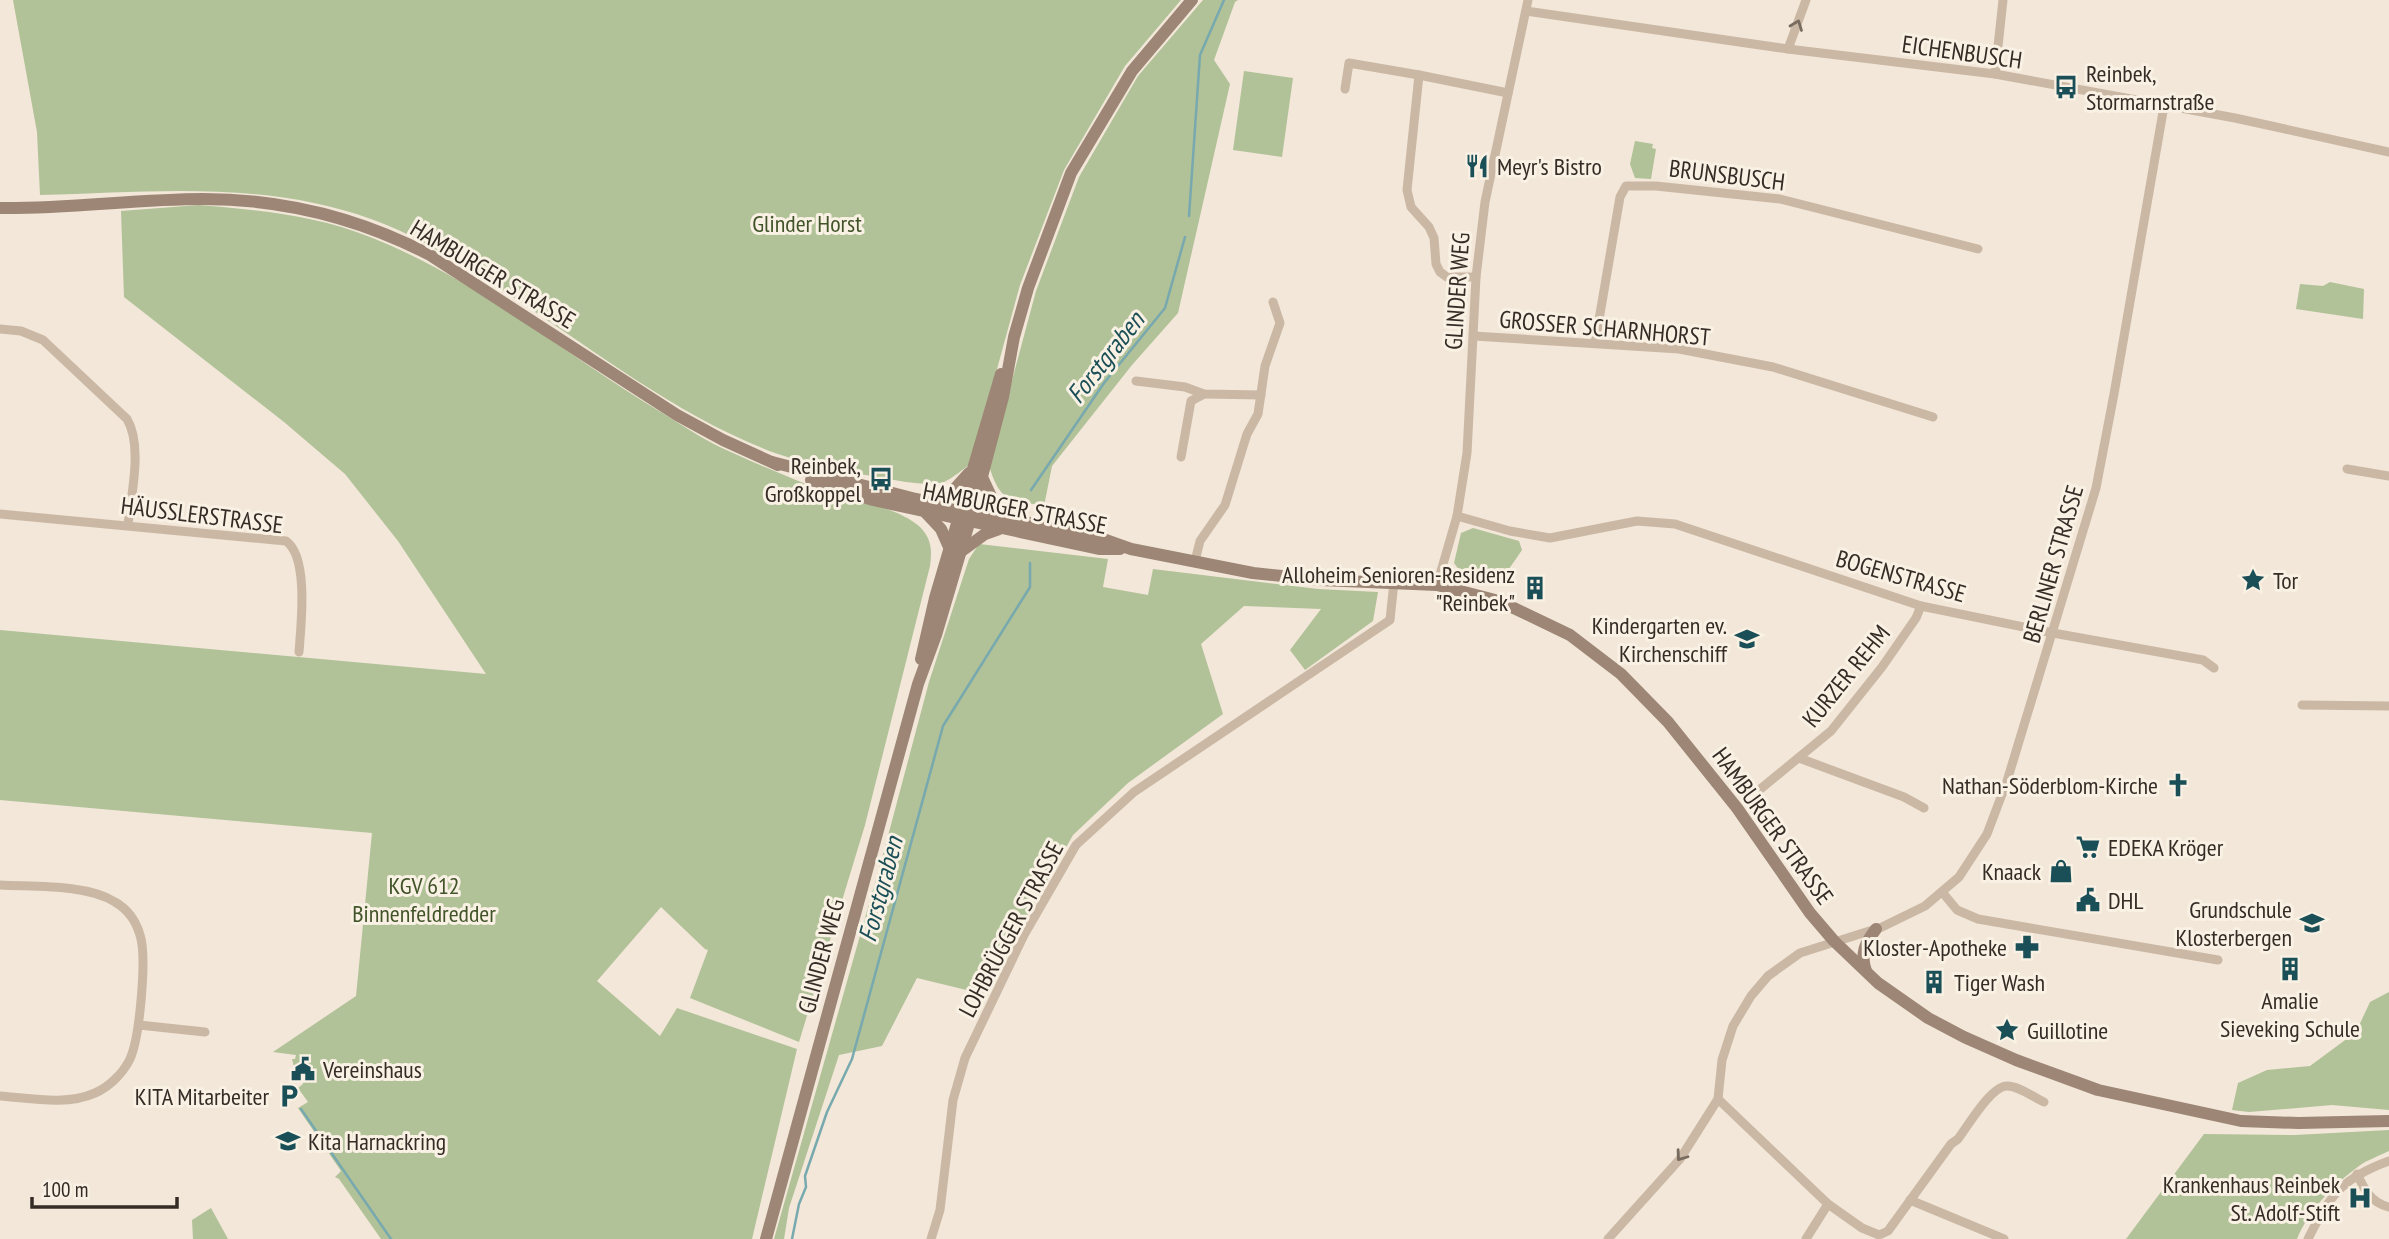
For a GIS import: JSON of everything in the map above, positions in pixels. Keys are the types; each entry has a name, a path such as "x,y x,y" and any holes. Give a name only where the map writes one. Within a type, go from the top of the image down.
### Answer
{"main road":[{"name":"GLINDER WEG","path":"766,1239 918,684 925,634 965,515 994,395 1028,288 1071,173 1132,71 1192,0"},
{"name":"HAMBURGER STRASSE","path":"0,208 233,200 290,206 340,217 398,239 460,272 677,415 834,489 965,515 1020,522 1100,538 1131,549 1283,577 1437,585 1469,591 1499,601 1545,622 1598,654 1621,674 1668,722 1737,808 1810,913 1834,941 1866,972 1907,1005 1947,1029 2016,1060 2098,1090 2241,1121 2389,1121"},
{"path":"999,529 954,550 927,507 950,494 977,472 995,505 1020,522"},
{"name":"HAMBURGER STRASSE","path":"965,515 999,529 1099,549 1131,549"},
{"path":"1866,972 1862,957 1864,948 1876,929"}],"street":[{"name":"GLINDER WEG","path":"1437,585 1457,516 1468,442 1476,277 1485,202 1528,0"},
{"path":"1788,49 1806,0"},
{"path":"1995,74 2003,0"},
{"name":"EICHENBUSCH","path":"1526,11 1788,49 1995,74 2329,137 2389,152"},
{"path":"1345,89 1349,63 1508,93"},
{"path":"1419,75 1408,163 1408,199 1411,207 1429,228 1440,272 1447,276 1476,277"},
{"name":"BERLINER STRASSE","path":"1718,1099 1722,1060 1728,1041 1738,1017 1768,976 1800,953 1876,929 1910,914 1943,893 1970,862 1987,834 2007,781 2053,633 2101,465 2164,106"},
{"name":"BRUNSBUSCH","path":"1595,342 1620,197 1626,186 1656,186 1780,199 1978,248"},
{"path":"1195,561 1200,541 1225,505 1247,434 1258,414 1265,366 1280,323 1273,302"},
{"path":"0,329 22,331 43,340 127,419 135,449 128,525"},
{"name":"GROSSER SCHARNHORST","path":"1474,336 1679,349 1773,367 1933,418"},
{"path":"1136,381 1185,387 1204,394 1261,395"},
{"path":"1181,457 1191,401 1204,394"},
{"path":"2347,469 2389,477"},
{"name":"HÄUSSLERSTRASSE","path":"0,514 278,539 292,545 303,586 299,652"},
{"name":"BOGENSTRASSE","path":"1457,516 1541,538 1560,538 1637,521 1675,524 1921,606 2203,660 2214,668"},
{"name":"LOHBRÜGGER STRASSE","path":"931,1239 940,1210 953,1100 965,1058 1024,935 1076,845 1134,792 1390,620 1394,582"},
{"name":"KURZER REHM","path":"1758,790 1831,732 1882,667 1916,618 1921,606"},
{"path":"2302,705 2389,706"},
{"path":"1799,758 1904,797 1924,808"},
{"path":"0,885 87,891 107,897 124,908 137,925 142,942 139,1025 134,1049 125,1068 94,1093 62,1100 0,1096"},
{"path":"1943,893 1957,911 1978,919 2218,960"},
{"path":"172,1028 181,1027 190,1020"},
{"path":"139,1025 205,1032"},
{"path":"1608,1239 1680,1159 1718,1099 1828,1204 1879,1237 1888,1230 1994,1090 2004,1086 2013,1087 2044,1102"},
{"path":"2308,1239 2337,1191 2357,1174 2389,1161"},
{"path":"2357,1174 2365,1191 2373,1199 2389,1207"},
{"path":"1910,1200 2004,1239"},
{"path":"1806,1239 1828,1204"}],"green space":[{"name":"Glinder Horst","path":"13,0 1181,0 1125,66 1064,170 1020,285 971,464 944,482 927,484 800,461 743,440 676,405 447,256 410,235 371,219 289,198 248,193 165,191 40,195 37,132"},
{"path":"1203,0 1238,0 1214,60 1230,84 1178,313 1132,365 1052,466 1044,506 1014,500 1002,493 989,466 1036,291 1079,177 1138,76"},
{"path":"1244,71 1293,78 1282,157 1233,150"},
{"path":"1635,141 1653,144 1652,148 1656,149 1651,179 1635,178 1630,164"},
{"name":"KGV 612 Binnenfeldredder","path":"199,205 265,212 328,223 409,254 484,296 706,440 826,492 900,514 920,527 927,536 931,550 930,566 865,825 799,1042 690,998 708,950 661,907 597,981 660,1036 677,1008 797,1049 752,1239 381,1239 335,1177 341,1171 298,1108 308,1102 298,1088 303,1084 303,1080 297,1079 292,1059 295,1059 296,1055 273,1052 356,996 372,833 0,800 0,630 486,674 398,541 345,474 284,422 124,297 121,211"},
{"path":"2330,282 2364,289 2363,319 2296,309 2300,284 2323,286"},
{"path":"1473,528 1519,541 1522,550 1499,579 1486,580 1463,575 1454,563 1461,533"},
{"path":"979,544 1108,559 1103,587 1148,595 1153,569 1318,589 1378,592 1373,621 1305,670 1290,650 1321,609 1244,606 1201,644 1223,714 1128,783 1073,835 983,994 917,978 882,1046 839,1055 789,1208 784,1239 774,1239 929,682 969,559"},
{"path":"2389,992 2389,1110 2332,1105 2249,1112 2232,1110 2238,1083 2267,1070 2310,1066 2356,1032 2370,1002"},
{"path":"2389,1130 2389,1151 2362,1164 2331,1190 2308,1218 2297,1239 2126,1239 2204,1134 2295,1135"},
{"path":"211,1208 228,1239 193,1239 192,1220"}],"waterway":[{"name":"Forstgraben","path":"1189,216 1200,55 1224,0"},
{"name":"Forstgraben","path":"1031,490 1104,383 1165,308 1185,237"},
{"name":"Forstgraben","path":"792,1239 799,1204 806,1187 805,1176 827,1112 852,1059 943,726 1030,587 1030,563"},
{"path":"301,1109 391,1239"}],"place":[{"name":"Reinbek, Stormarnstraße","path":"2066,87"},
{"name":"Meyr's Bistro","path":"1477,166"},
{"name":"Reinbek, Großkoppel","path":"881,479"},
{"name":"Tor","path":"2253,580"},
{"name":"Alloheim Senioren-Residenz \"Reinbek\"","path":"1535,588"},
{"name":"Kindergarten ev. Kirchenschiff","path":"1747,639"},
{"name":"Nathan-Söderblom-Kirche","path":"2178,785"},
{"name":"EDEKA Kröger","path":"2088,847"},
{"name":"Knaack","path":"2061,871"},
{"name":"DHL","path":"2088,900"},
{"name":"Grundschule Klosterbergen","path":"2312,923"},
{"name":"Kloster-Apotheke","path":"2027,947"},
{"name":"Amalie Sieveking Schule","path":"2290,969"},
{"name":"Tiger Wash","path":"1934,982"},
{"name":"Guillotine","path":"2007,1030"},
{"name":"Vereinshaus","path":"303,1069"},
{"name":"KITA Mitarbeiter","path":"289,1096"},
{"name":"Kita Harnackring","path":"288,1141"},
{"name":"Krankenhaus Reinbek St. Adolf-Stift","path":"2360,1198"}]}
